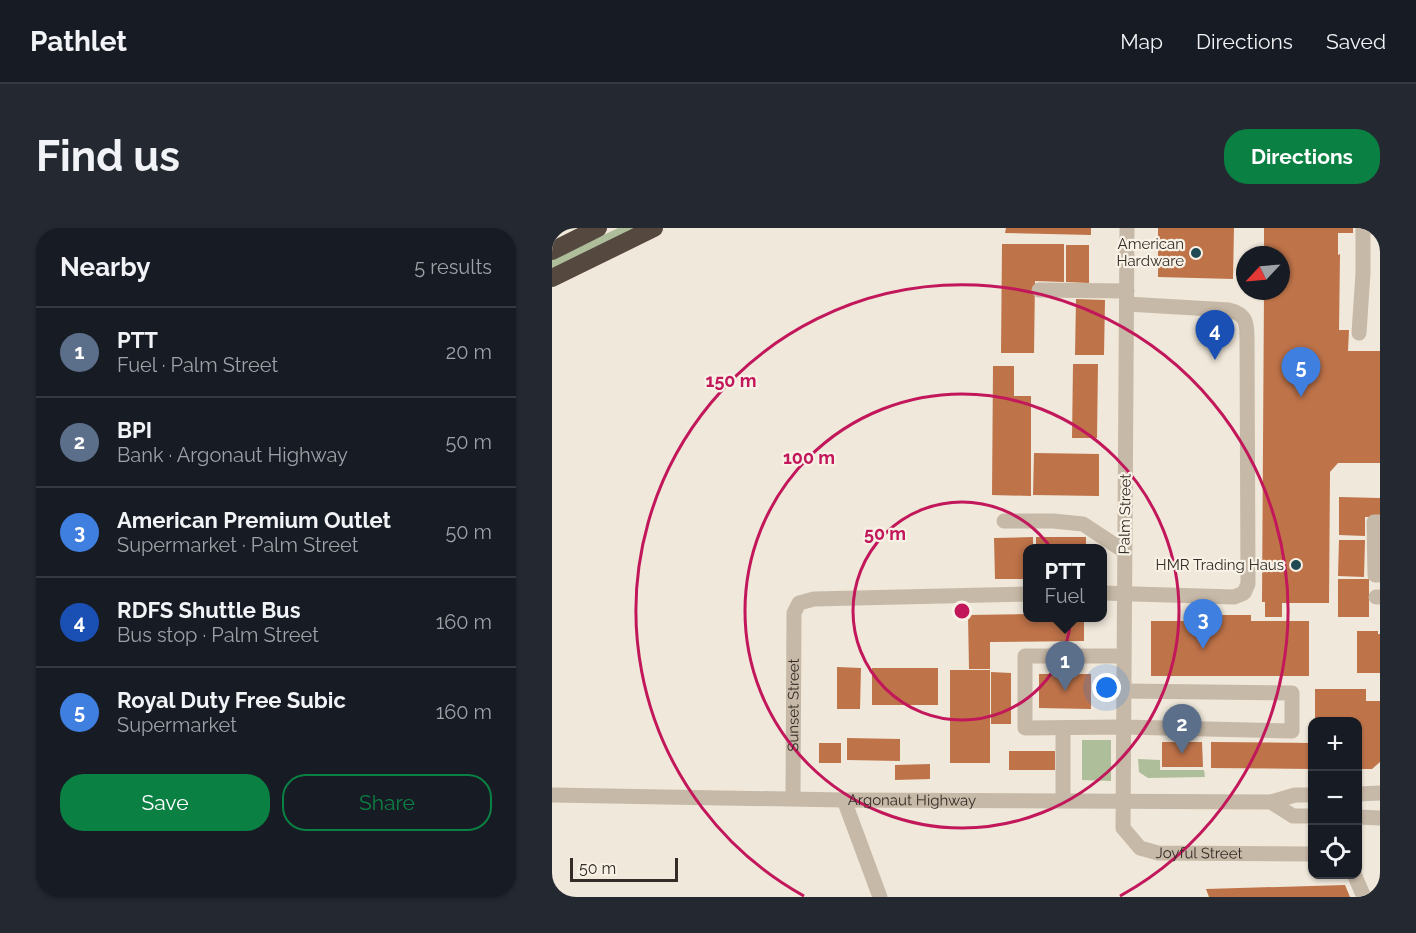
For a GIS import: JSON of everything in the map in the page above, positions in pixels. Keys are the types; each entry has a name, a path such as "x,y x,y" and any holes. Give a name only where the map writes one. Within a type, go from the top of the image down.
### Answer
{"highway":[{"path":"552,250 598,228"},
{"path":"552,278 654,228"}],"street":[{"name":"Palm Street","path":"1122,801 1127,228"},
{"path":"1359,333 1363,228"},
{"path":"1039,290 1218,308 1240,313 1245,320 1248,569 1245,591 1238,597 1107,593"},
{"path":"1004,521 1083,524 1124,551"},
{"path":"1380,522 1374,522 1375,575 1380,575"},
{"name":"Sunset Street","path":"793,798 794,613 800,603 814,598 1023,594"},
{"path":"1123,656 1025,656 1025,728 1122,727 1292,731 1292,693 1123,691"},
{"path":"1063,728 1063,800"},
{"path":"1362,794 1380,793"},
{"name":"Argonaut Highway","path":"552,795 844,800 1271,802 1295,795 1308,795"},
{"path":"844,800 880,897"},
{"name":"Joyful Street","path":"1122,801 1123,828 1134,843 1148,852 1308,854"},
{"name":"Argonaut Highway","path":"1271,802 1293,816 1308,816"},
{"path":"1362,818 1380,818"},
{"path":"1356,879 1364,897"}],"green space":[{"path":"618,228 638,228 552,270 552,260"},
{"path":"1082,740 1111,740 1111,781 1082,780"},
{"path":"1138,759 1160,760 1160,770 1204,770 1205,777 1148,778 1139,772"}],"building":[{"path":"1006,228 1091,228 1091,235 1005,233"},
{"name":"American Hardware","path":"1158,228 1234,228 1233,279 1158,277"},
{"path":"1264,228 1353,228 1353,233 1338,233 1339,330 1349,330 1348,351 1380,351 1380,463 1338,463 1330,472 1329,603 1282,603 1282,617 1265,617 1265,602 1262,602 1264,300 1290,300 1290,246 1264,246"},
{"path":"1002,244 1064,244 1064,282 1035,281 1034,353 1001,353"},
{"path":"1066,245 1089,245 1089,283 1066,282"},
{"path":"1076,299 1105,300 1104,355 1075,355"},
{"path":"1073,364 1098,364 1097,438 1072,438"},
{"path":"993,366 1014,366 1014,396 1031,396 1031,496 992,495"},
{"path":"1034,453 1099,454 1099,496 1033,495"},
{"path":"1339,497 1380,498 1380,517 1365,517 1365,536 1339,535"},
{"path":"1033,537 1033,544 1023,544 1023,579 995,579 994,538"},
{"path":"1036,537 1086,537 1086,544 1036,544"},
{"path":"1339,540 1365,540 1364,577 1338,576"},
{"path":"1338,579 1369,579 1369,617 1338,617"},
{"path":"1023,614 1023,622 1084,622 1084,641 990,642 990,669 969,669 968,615"},
{"path":"1208,615 1251,615 1251,621 1309,621 1309,676 1151,676 1151,621 1208,621"},
{"path":"1357,631 1378,631 1380,634 1380,673 1357,673"},
{"path":"837,667 861,668 860,709 837,709"},
{"path":"872,668 938,668 938,705 872,705"},
{"path":"950,670 990,670 990,763 950,763"},
{"path":"991,672 1011,673 1011,724 991,724"},
{"path":"1039,674 1091,674 1091,709 1039,708"},
{"path":"1315,689 1366,689 1366,701 1380,701 1380,762 1372,769 1362,769 1362,717 1315,717"},
{"path":"847,738 900,739 900,761 847,760"},
{"path":"1162,742 1202,742 1203,767 1162,767"},
{"path":"1211,742 1308,743 1308,769 1211,768"},
{"path":"819,743 841,743 841,763 819,763"},
{"path":"1009,751 1055,751 1055,770 1009,770"},
{"path":"930,764 930,779 895,780 895,765"},
{"path":"1345,885 1350,897 1209,897 1206,889"}],"place":[{"name":"American Hardware","path":"1196,253"},
{"name":"RDFS Shuttle Bus","path":"1215,360"},
{"name":"Royal Duty Free Subic","path":"1301,397"},
{"name":"HMR Trading Haus","path":"1296,565"},
{"name":"American Premium Outlet","path":"1203,649"},
{"name":"PTT","path":"1065,691"},
{"name":"BPI","path":"1182,754"}]}
